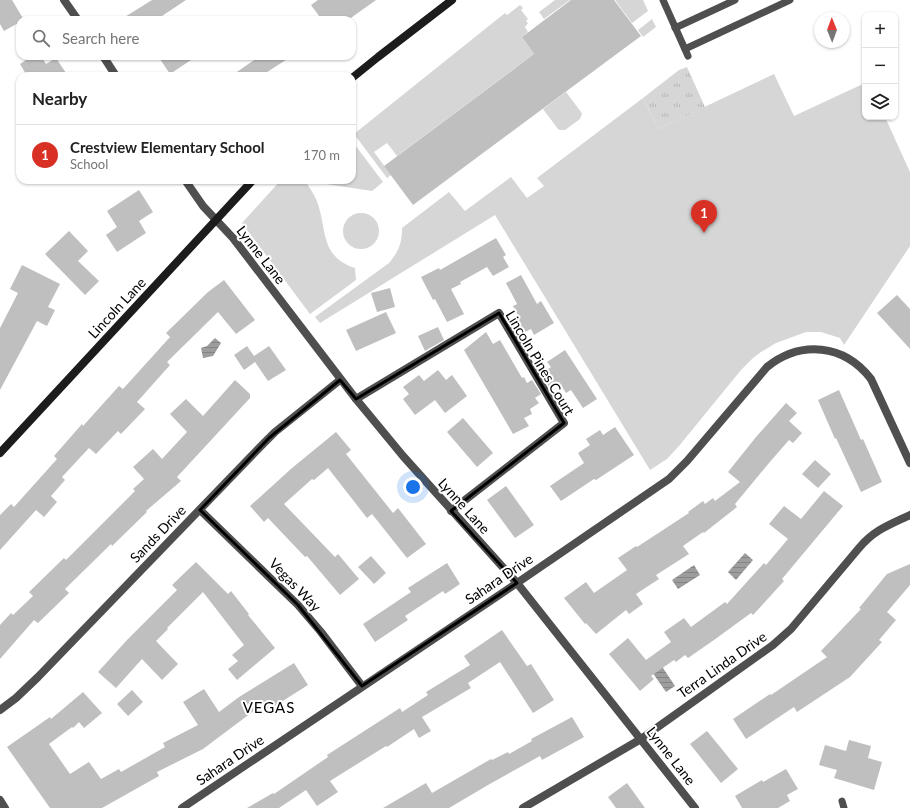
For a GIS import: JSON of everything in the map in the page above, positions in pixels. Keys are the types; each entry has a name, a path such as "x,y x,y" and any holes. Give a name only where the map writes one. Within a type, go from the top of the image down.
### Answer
{"street":[{"path":"64,0 75,16"},
{"path":"356,75 452,0"},
{"path":"105,60 113,72"},
{"name":"Lynne Lane","path":"188,184 203,206 233,238 340,380 403,456 517,583 695,808"},
{"name":"Lincoln Lane","path":"0,453 249,184"},
{"name":"Lincoln Pines Court","path":"356,399 498,314 564,423 451,511"},
{"name":"Sahara Drive","path":"182,808 669,479 687,461 767,367 783,356 809,350 828,351 837,353 866,373 875,387 910,463"},
{"name":"Sands Drive","path":"0,710 16,698 38,677 269,438 340,380"},
{"name":"Vegas Way","path":"200,510 298,605 321,632 362,686"},
{"name":"Terra Linda Drive","path":"524,808 641,739 780,640 867,539 877,531 910,515"},
{"path":"0,800 5,808"}],"lane":[{"path":"663,0 686,53 790,0"},
{"path":"675,28 735,0"}],"highlighted area":[{"path":"499,313 564,423 451,511 517,583 362,686 298,605 200,510 269,438 340,380 356,399"}],"green space":[{"path":"555,0 570,0 544,19 539,12"},
{"path":"615,0 643,0 648,11 632,23"},
{"path":"520,5 523,8 521,10 528,19 526,21 528,23 525,27 528,32 522,37 534,54 397,156 387,143 374,152 391,175 387,178 356,137 356,132 505,13 507,15"},
{"path":"652,19 656,27 643,37 638,30"},
{"path":"687,67 705,107 658,129 643,98 679,70"},
{"path":"774,74 794,116 862,84 862,120 886,120 910,172 910,246 844,345 840,338 821,332 806,332 776,343 761,352 741,370 667,459 650,470 495,215 320,323 315,317 389,263 399,247 402,228 449,192 465,211 511,177 527,198 544,186 537,178 643,98 658,129"},
{"path":"566,92 582,114 580,119 565,130 560,130 543,109"},
{"path":"356,146 383,182 372,191 326,184 356,184"},
{"path":"277,184 307,184 316,199 320,210 326,240 330,248 335,256 343,263 355,268 356,280 310,314 242,223"},
{"path":"361,213 371,216 376,221 379,231 376,241 371,246 361,249 351,246 346,241 343,231 346,221 351,216"}],"shaded area":[{"path":"215,338 221,343 213,356 203,358 201,348 207,346"},
{"path":"745,553 753,560 736,580 728,572"},
{"path":"694,565 700,575 678,589 672,580"},
{"path":"661,665 675,686 666,692 652,672"}],"building":[{"path":"0,0 12,0 22,16 16,16 16,24 4,31 0,24"},
{"path":"152,0 186,0 162,16 126,16"},
{"path":"318,0 376,0 354,16 319,16 311,5"},
{"path":"571,0 614,0 641,36 413,205 384,166 534,54 522,37"},
{"path":"26,60 44,60 46,64 53,60 57,60 65,72 25,72 20,64"},
{"path":"161,60 191,60 173,72 169,72"},
{"path":"254,60 286,60 267,72 237,72"},
{"path":"139,190 153,212 139,221 146,233 117,252 106,235 117,227 107,211"},
{"path":"69,231 88,251 78,261 99,281 85,295 45,254"},
{"path":"496,238 506,255 503,257 509,267 493,276 487,267 460,282 461,284 451,289 464,314 447,322 421,277 439,268 440,270"},
{"path":"22,265 60,284 48,307 55,310 47,326 37,321 0,390 0,328 18,293 10,289"},
{"path":"521,275 537,304 541,301 554,323 534,335 531,329 523,333 515,320 519,317 513,306 517,304 506,283"},
{"path":"224,280 255,320 236,334 218,312 167,362 170,365 137,402 145,409 121,434 118,431 96,454 89,448 62,477 65,480 51,496 57,502 44,517 36,510 0,550 0,515 11,504 14,507 57,459 54,456 82,424 83,426 119,386 123,389 170,337 166,333 208,292"},
{"path":"390,288 395,307 377,312 371,293"},
{"path":"897,295 910,309 910,349 877,313"},
{"path":"386,312 396,333 356,351 346,330"},
{"path":"438,327 444,340 425,351 418,336"},
{"path":"486,332 493,344 500,340 522,378 524,377 527,383 532,380 541,394 535,398 539,403 530,409 532,414 524,418 529,426 513,434 464,350"},
{"path":"247,346 254,356 269,346 286,370 268,381 255,362 244,370 234,355"},
{"path":"565,350 597,399 583,408 571,390 566,393 559,382 550,388 541,374 551,367 547,362"},
{"path":"438,370 446,380 452,375 467,396 445,413 435,400 415,415 403,399 409,394 403,387 419,375 424,381"},
{"path":"235,380 250,394 250,398 177,477 181,481 146,511 147,512 112,546 111,544 65,589 69,593 38,623 34,620 0,659 0,625 11,613 13,615 33,596 29,592 64,558 66,560 135,491 133,489 144,479 133,467 153,449 162,459 187,432 170,414 186,399 203,416"},
{"path":"839,390 861,440 863,439 882,482 861,492 818,400"},
{"path":"786,403 797,413 789,421 802,433 793,443 789,440 735,504 737,507 704,533 703,532 683,546 689,554 656,575 659,579 636,594 643,604 629,614 626,610 596,634 586,623 585,624 564,598 586,582 594,593 627,570 618,558 689,513 688,512 703,501 705,504 713,498 715,501 740,482 728,472"},
{"path":"463,418 493,453 477,467 447,432"},
{"path":"615,427 634,455 561,501 550,486 584,463 578,453 590,445 586,439 600,430 603,435"},
{"path":"336,432 351,450 346,454 393,513 398,508 426,544 407,558 372,514 367,518 328,468 314,480 312,479 284,504 335,557 338,554 359,579 340,595 307,556 305,557 268,518 264,522 250,506 292,468"},
{"path":"815,460 831,474 818,488 802,474"},
{"path":"506,486 534,525 515,538 487,500"},
{"path":"824,491 843,506 782,579 784,581 753,615 751,613 688,658 685,655 676,662 674,660 651,676 654,679 640,691 609,654 628,638 646,660 671,642 664,632 684,618 691,627 725,602 727,604 764,563 766,565 788,539 769,524 784,506 801,519"},
{"path":"371,556 386,573 374,584 358,567"},
{"path":"196,562 228,594 231,591 249,614 248,615 275,648 237,680 228,669 238,661 232,655 244,645 203,592 156,641 178,664 162,680 142,659 116,688 98,672 127,640 177,590 172,585"},
{"path":"447,563 460,584 445,594 443,591 405,616 408,620 375,642 363,624 411,592 408,588"},
{"path":"910,564 910,585 887,612 896,620 879,640 882,642 850,677 797,712 794,707 746,739 733,719 827,657 821,651 861,609 859,608 887,574"},
{"path":"502,630 527,666 531,664 554,700 533,713 500,662 468,683 471,688 422,717 431,731 419,738 414,729 330,781 338,792 317,806 306,790 279,808 247,808 273,793 274,794 328,757 327,755 400,708 402,712 428,695 426,692 470,665 464,656"},
{"path":"294,663 308,685 267,711 263,704 203,749 157,772 159,776 102,808 50,808 7,747 50,717 51,719 83,692 102,713 84,728 79,722 73,728 72,727 49,744 70,774 89,762 101,779 119,769 121,772 165,747 163,743 198,725 183,702 204,689 219,712 239,697"},
{"path":"132,690 143,702 128,716 117,704"},
{"path":"572,717 584,737 542,760 540,756 449,808 383,808 426,783 432,793 491,759 492,760 508,752 509,754 532,741 531,739"},
{"path":"707,731 738,769 721,783 690,744"},
{"path":"849,740 871,746 868,758 882,762 874,790 834,778 837,770 819,765 825,745 846,751"},
{"path":"786,769 798,789 787,795 790,801 778,808 742,808 735,796 762,780 763,782"},
{"path":"627,783 645,808 616,808 608,797"}],"place":[{"name":"Crestview Elementary School","path":"704,233"}],"district":[{"name":"VEGAS","path":"269,708"}]}
